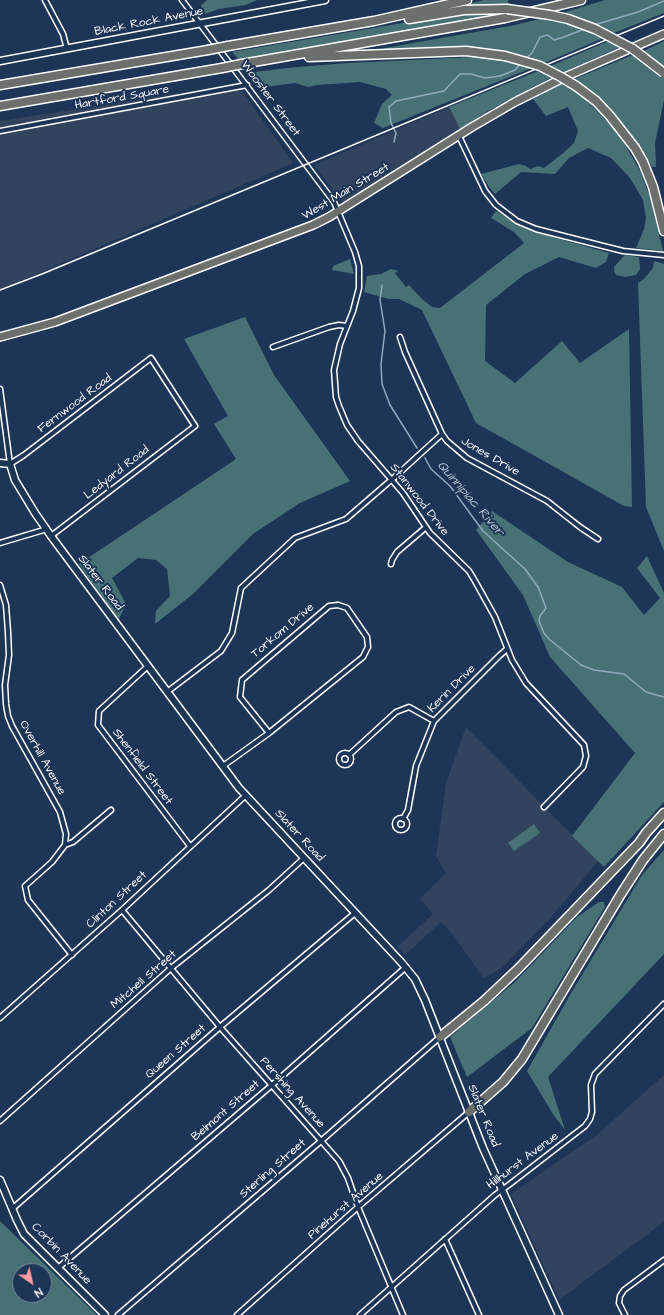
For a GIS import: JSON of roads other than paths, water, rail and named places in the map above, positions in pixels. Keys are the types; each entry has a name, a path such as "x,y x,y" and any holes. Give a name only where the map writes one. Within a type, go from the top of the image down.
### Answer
{"highway":[{"path":"0,85 307,33 389,18 467,0"},
{"path":"0,106 505,18 581,0"},
{"path":"307,33 335,32 457,11 507,9 568,19 595,29 630,47 648,59 664,73"},
{"path":"267,60 318,56 483,52 505,56 540,66 576,86 606,110 619,126 635,148 651,181 658,203 664,231"},
{"path":"440,1037 506,982 639,843 664,813"},
{"path":"639,843 651,835 664,821"},
{"path":"469,1112 499,1086 518,1064 621,894 641,864 664,834"}],"main road":[{"name":"Black Rock Avenue","path":"0,61 325,0"},
{"name":"West Main Street","path":"0,337 55,322 313,225 339,211 508,106 540,89 664,34"},
{"path":"0,463 10,464"},
{"name":"Slater Road","path":"10,464 12,475 47,529 223,766 246,795 406,967 421,990 483,1148 559,1315"},
{"name":"Corbin Avenue","path":"0,1180 24,1234 105,1315"}],"street":[{"path":"45,0 63,34 67,48"},
{"name":"Wooster Street","path":"182,0 247,85 334,202 339,211"},
{"name":"Hartford Square","path":"0,131 247,85"},
{"path":"459,136 485,192 496,205 517,221 536,229 603,246 664,255"},
{"name":"Stanwood Drive","path":"339,211 341,220 356,254 359,273 357,296 353,311 340,344 335,362 335,386 339,406 352,434 403,493 425,528 469,571 476,581 494,617 516,668 528,686 580,741 586,750 583,767 544,807"},
{"path":"273,347 329,327 340,325 347,326"},
{"name":"Jones Drive","path":"400,336 405,352 442,434 452,447 463,455 540,496 580,528 598,539"},
{"name":"Fernwood Road","path":"10,464 24,455 151,358 195,426"},
{"name":"Slater Road","path":"0,389 10,464"},
{"name":"Ledyard Road","path":"52,536 195,426"},
{"path":"167,692 221,650 232,633 241,588 295,538 346,519 392,480 442,434"},
{"path":"391,564 397,552 425,528"},
{"path":"0,543 47,529"},
{"name":"Overhill Avenue","path":"0,585 6,605 8,632 9,655 5,685 8,716 12,726 60,812 66,834 65,845"},
{"name":"Torkom Drive","path":"223,766 269,733 363,657 368,647 367,637 347,608 338,605 329,606 242,680 240,697 269,733"},
{"name":"Kerin Drive","path":"404,818 408,810 416,766 434,721 507,649"},
{"name":"Shenfield Street","path":"148,666 99,711 98,725 190,846"},
{"path":"349,755 396,712 409,707 434,721"},
{"name":"Clinton Street","path":"0,1018 122,910 246,795"},
{"path":"72,955 28,900 25,886 52,862 65,845 73,842 111,810"},
{"name":"Mitchell Street","path":"0,1121 170,969 268,890 304,858"},
{"name":"Pershing Avenue","path":"122,910 220,1027 339,1161 348,1178 390,1288 403,1315"},
{"name":"Queen Street","path":"12,1209 220,1027 355,912"},
{"name":"Belmont Street","path":"58,1268 272,1085 406,967"},
{"name":"Hillhurst Avenue","path":"360,1315 502,1189 585,1126 590,1119 592,1112 591,1086 595,1074 664,1004"},
{"name":"Sterling Street","path":"118,1315 440,1037"},
{"name":"Pinehurst Avenue","path":"237,1315 358,1207 469,1112"},
{"path":"445,1239 479,1315"},
{"path":"625,1315 619,1303 620,1296 624,1290 664,1260"}],"waterway":[{"name":"Quinnipiac River","path":"594,25 638,12 664,1"},
{"name":"Quinnipiac River","path":"525,59 532,53 540,37 548,35 554,40 585,29"},
{"name":"Quinnipiac River","path":"394,142 396,133 391,123 389,107 396,101 444,91 460,74 471,74 485,78 500,76 515,70 521,63"},
{"name":"Quinnipiac River","path":"382,285 380,300 385,331 381,364 382,384 390,405 417,448"},
{"name":"Quinnipiac River","path":"425,458 431,469 450,486 483,531 525,569 538,587 546,608 540,616 539,621 544,633 549,639 581,665 594,670 624,674 646,692 664,697"}],"railway":[{"path":"0,290 42,274 664,16"}]}
